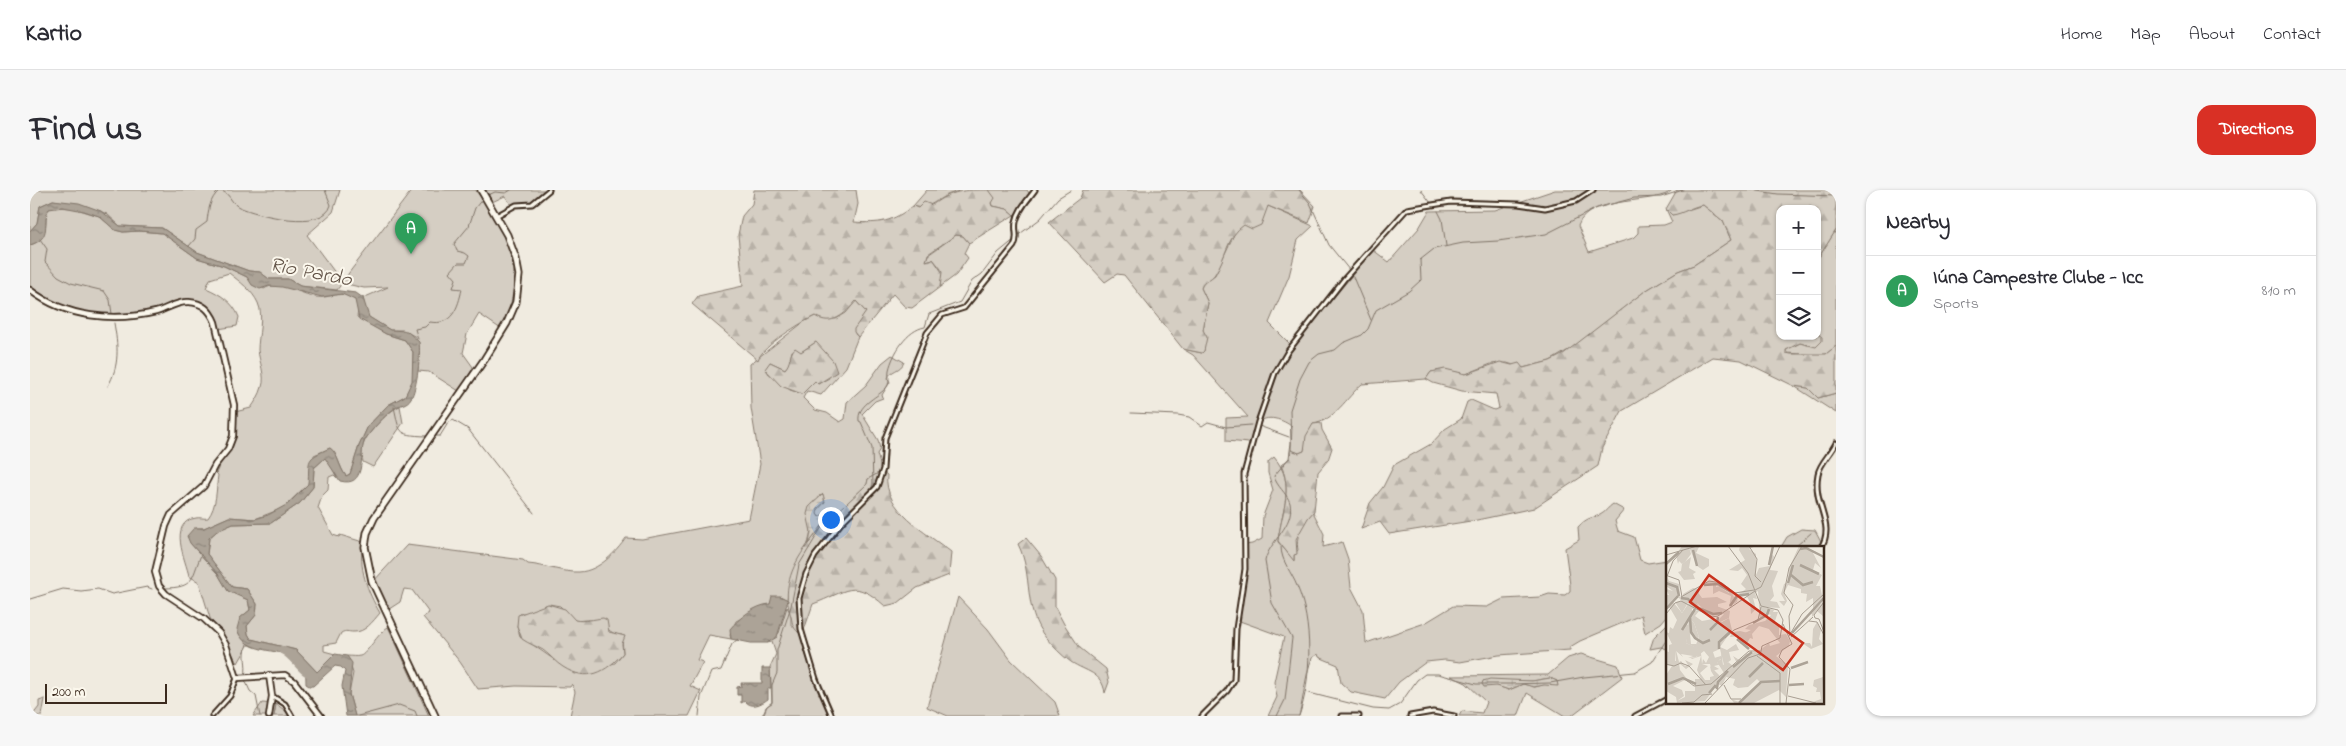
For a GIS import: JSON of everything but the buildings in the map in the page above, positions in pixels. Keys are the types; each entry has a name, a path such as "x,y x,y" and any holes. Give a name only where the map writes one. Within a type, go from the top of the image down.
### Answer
{"main road":[{"path":"435,716 372,581 365,547 367,533 374,518 457,400 513,311 518,291 519,275 512,248 481,190"}],"street":[{"path":"496,216 512,206 532,204 549,190"},
{"path":"832,716 816,679 801,629 799,598 806,574 815,556 838,527 877,487 883,469 885,438 927,333 942,316 964,308 1014,246 1018,238 1016,222 1035,190"},
{"path":"1202,716 1227,691 1234,680 1236,629 1246,552 1244,474 1258,422 1276,373 1288,351 1346,278 1407,209 1451,202 1518,204 1545,208 1576,201 1593,190"},
{"path":"30,290 60,306 107,318 127,317 158,311 185,302 203,306 212,316 233,398 235,420 233,436 228,449 215,465 204,486 171,515 166,526 155,572 159,586 166,594 204,619 219,633 242,678"},
{"path":"1822,546 1829,538 1832,529 1821,505 1817,486 1818,473 1836,443"},
{"path":"212,716 230,696 242,678 280,674 288,677 321,716"},
{"path":"268,675 272,696 269,716"},
{"path":"272,696 285,704 292,716"},
{"path":"1635,716 1666,700"},
{"path":"1410,716 1433,712 1454,716"},
{"path":"1342,716 1359,716"}],"green space":[{"path":"30,190 340,190 333,212 307,235 342,282 412,190 475,190 497,222 511,256 513,293 509,311 501,329 479,314 467,334 463,353 473,367 459,391 429,372 418,371 416,337 403,330 390,330 367,316 363,298 388,287 364,288 342,283 337,290 300,286 288,279 269,279 260,272 249,271 197,252 162,228 120,226 107,214 86,206 53,200 40,206 37,223 30,231"},
{"path":"486,190 550,190 532,206 512,206 505,196 492,202"},
{"path":"754,190 856,190 858,204 854,222 871,223 892,219 913,206 918,208 924,202 932,205 946,196 959,192 989,190 995,198 992,203 993,206 1007,209 1014,215 969,243 963,236 956,235 928,254 926,261 933,259 942,272 940,287 912,308 905,307 893,294 858,337 854,329 866,312 856,301 843,314 833,320 821,319 815,316 801,323 767,348 758,360 692,304 698,296 743,286 738,235 742,216 752,204"},
{"path":"927,190 960,190 925,207 913,206"},
{"path":"989,190 1027,190 1033,199 1014,215 1007,209 993,206"},
{"path":"1083,190 1300,190 1315,206 1309,223 1268,206 1261,225 1252,229 1244,225 1234,235 1219,268 1201,288 1208,303 1203,330 1207,337 1202,353 1183,349 1124,275 1117,274 1105,282 1049,222 1080,198"},
{"path":"1555,190 1672,190 1665,195 1595,209 1584,216 1578,226 1589,252 1633,238 1638,233 1638,226 1664,225 1672,222 1666,209 1672,215 1703,205 1723,221 1731,240 1694,265 1678,271 1645,291 1575,346 1550,361 1523,368 1507,363 1491,364 1466,374 1445,370 1431,372 1426,379 1362,384 1334,413 1321,422 1313,424 1304,451 1299,453 1291,450 1292,427 1285,422 1270,418 1258,424 1249,443 1226,441 1226,418 1248,417 1193,355 1183,349 1202,353 1204,351 1203,330 1208,303 1201,288 1203,283 1215,275 1236,230 1268,206 1313,226 1298,240 1289,276 1269,323 1293,347 1373,250 1389,262 1419,228 1429,211 1495,210"},
{"path":"1677,190 1836,190 1836,230 1821,254 1821,205 1776,205 1776,340 1821,340 1822,337 1822,341 1816,347 1800,343 1786,350 1786,353 1791,354 1826,354 1836,346 1836,393 1818,398 1808,388 1794,386 1741,360 1713,357 1622,411 1602,448 1598,466 1534,508 1477,520 1389,534 1380,522 1361,529 1370,503 1383,487 1394,465 1431,444 1445,429 1461,419 1467,402 1471,400 1494,410 1499,408 1496,394 1462,391 1433,383 1426,379 1431,372 1445,369 1466,374 1500,362 1512,365 1519,363 1523,368 1550,361 1562,355 1645,291 1678,271 1694,265 1731,240 1723,221 1703,205 1672,215 1666,209"},
{"path":"54,207 73,208 99,216 115,230 123,232 162,233 197,258 224,266 247,277 264,289 270,286 283,286 316,297 340,294 349,296 357,303 357,317 386,334 405,340 413,352 413,381 405,396 388,405 368,426 350,474 346,476 330,448 314,455 308,484 283,508 255,519 229,517 204,528 196,528 190,543 218,574 228,591 248,600 250,610 240,618 239,634 249,644 238,663 210,618 199,582 189,576 180,543 180,534 182,527 187,521 197,518 208,518 211,513 215,503 218,475 216,473 233,437 235,412 251,408 261,390 263,378 258,350 261,320 258,303 249,290 229,273 210,279 206,288 230,303 239,317 237,326 218,329 202,308 187,304 178,305 155,315 122,320 90,318 59,310 30,293 30,245 36,243 43,236 47,210"},
{"path":"1836,230 1836,346 1826,354 1786,353 1786,350 1800,343 1808,345 1816,340 1821,340 1821,254"},
{"path":"956,235 963,236 969,243 964,253 968,258 956,275 940,287 941,269 933,259 926,261 928,255"},
{"path":"856,301 866,312 855,334 858,337 846,367 821,395 807,391 803,398 815,410 827,413 840,422 845,419 847,402 866,385 882,363 892,355 904,362 901,367 889,375 890,382 882,395 883,398 875,401 862,414 878,440 880,449 877,454 882,471 868,479 867,484 835,515 827,512 819,517 816,512 825,502 820,495 818,500 813,502 808,518 811,527 810,536 792,579 787,600 780,596 770,604 736,621 730,635 731,639 709,635 697,660 703,662 690,686 701,691 689,716 570,716 575,692 572,684 570,687 516,686 478,689 460,662 423,617 429,613 412,590 404,589 400,602 386,611 372,583 407,545 523,560 528,564 579,572 593,568 606,560 626,538 642,539 749,519 760,464 751,408 750,364 805,321 815,316 836,319 846,313","holes":["816,342 829,378 818,384 815,381 802,394 790,390 768,373 770,362 785,369 789,364 792,351 801,352","549,604 560,606 574,620 598,622 614,633 622,635 623,653 615,663 575,674 520,636 517,626 521,613 527,613"]},
{"path":"816,342 833,361 837,372 818,384 815,381 802,394 781,386 765,369 770,362 785,369 795,348 801,352"},
{"path":"1794,386 1808,388 1818,398 1836,393 1836,413"},
{"path":"400,406 403,423 373,467 363,462 362,450 366,439 385,416"},
{"path":"1321,423 1322,430 1332,448 1328,460 1318,472 1314,511 1296,539 1297,554 1294,555 1294,561 1278,541 1286,494 1286,484 1281,465 1290,458 1291,450 1299,453 1304,451 1306,436 1313,424"},
{"path":"1274,457 1285,477 1286,498 1278,542 1294,560 1294,555 1298,550 1297,544 1301,529 1313,512 1324,534 1323,547 1342,542 1348,559 1351,587 1363,610 1366,643 1425,623 1453,606 1487,607 1503,599 1540,597 1549,594 1565,595 1570,591 1570,585 1565,548 1579,540 1578,527 1581,524 1602,514 1613,504 1624,510 1615,521 1618,531 1634,537 1640,560 1648,563 1666,560 1666,617 1661,623 1645,633 1641,615 1580,641 1570,647 1570,650 1499,655 1460,662 1445,660 1426,662 1399,682 1385,699 1351,692 1341,683 1338,665 1319,657 1318,654 1312,658 1299,716 1268,716 1277,697 1274,682 1284,637 1237,620 1245,545 1262,539 1263,516 1273,490 1268,473 1268,462"},
{"path":"325,458 329,461 337,478 334,475 329,477 328,490 322,496 318,508 333,535 339,537 340,535 363,542 362,561 365,579 380,613 365,629 357,632 343,632 336,643 324,645 324,651 335,654 317,672 296,650 251,639 247,626 256,615 257,604 247,589 232,587 207,554 209,538 217,531 233,524 271,523 300,503 313,487 314,468"},
{"path":"882,471 887,475 888,488 899,510 919,529 951,552 949,575 917,588 898,603 885,606 874,597 857,589 842,592 813,604 803,633 799,633 793,624 787,594 791,576 799,558 810,541 867,484 868,479"},
{"path":"823,494 825,502 818,508 817,514 819,517 827,512 835,515 824,523 809,543 811,532 807,514 809,507"},
{"path":"1801,529 1815,530 1822,543 1819,546 1782,546 1787,537"},
{"path":"1026,538 1041,556 1055,580 1055,607 1064,624 1080,648 1106,669 1109,682 1105,693 1101,681 1097,677 1064,656 1046,638 1039,627 1034,616 1026,568 1018,544"},
{"path":"958,597 988,629 1011,660 1055,702 1060,716 948,716 927,707"},
{"path":"548,604 565,609 575,620 585,621 603,618 607,620 609,632 625,636 622,644 623,653 603,670 588,675 572,672 560,665 543,650 522,639 517,626 518,615"},
{"path":"787,607 791,614 791,625 803,633 806,655 830,716 763,716 767,706 772,703 770,667 776,654 772,642 767,643 779,633"},
{"path":"1666,625 1666,649 1661,647 1650,649 1654,637"},
{"path":"388,627 429,716 355,716 349,694 353,673 347,656 363,655"},
{"path":"1581,654 1618,665 1622,677 1571,716 1565,716 1527,693 1518,716 1459,716 1462,711 1482,713 1486,702 1466,683 1451,676 1548,675 1568,658","holes":["1550,678 1557,681 1535,687 1523,684 1509,690 1483,681 1532,681"]},
{"path":"1550,678 1557,681 1558,686 1544,685 1534,687 1523,684 1509,690 1497,686 1484,687 1482,684 1483,681 1490,679 1532,681"},
{"path":"45,699 42,716 32,716 39,707 39,701"},
{"path":"262,703 276,704 274,716 253,716"},
{"path":"276,704 287,712 289,716 274,716"}],"water":[{"path":"53,200 79,203 101,211 120,226 162,228 197,252 249,271 260,272 269,279 288,279 300,286 356,293 363,298 369,317 390,330 407,331 419,342 418,371 411,398 408,402 395,408 388,414 366,438 360,469 354,480 349,482 340,481 325,458 314,468 313,487 300,503 271,523 233,524 217,531 209,538 207,554 232,587 247,589 257,604 256,615 247,626 251,639 296,650 317,672 335,654 347,656 352,663 349,694 355,716 346,716 342,686 345,671 341,667 335,666 313,686 309,686 306,684 304,669 298,660 288,655 253,646 243,640 237,629 240,618 250,610 248,600 228,591 218,574 190,543 187,536 194,528 204,528 229,517 255,519 268,515 288,504 308,484 309,464 312,458 330,448 335,453 346,476 350,474 368,426 388,405 405,396 412,381 413,352 405,340 386,334 359,319 355,300 342,294 322,297 282,287 269,286 260,289 252,285 247,277 224,266 197,258 162,233 115,230 99,216 84,211 63,207 49,209 42,238 30,245 30,231 37,223 40,206"},
{"path":"772,596 780,596 788,600 777,637 767,643 751,643 731,639 730,629 753,609 770,604"},
{"path":"762,668 770,668 771,688 768,688 768,699 756,705 751,705 745,701 741,703 741,695 737,695 737,687 742,686 741,683 762,683"}],"waterway":[{"path":"189,246 195,239 196,230 207,222 212,201 219,191 226,193 239,207 274,217 304,220 316,218 326,213 331,205 325,190"},
{"path":"486,196 495,192 506,193 511,190"},
{"path":"1017,236 1040,219 1058,198 1071,190"},
{"path":"1299,190 1310,203 1329,245 1350,271"},
{"path":"1421,190 1431,203"},
{"path":"1277,716 1285,700 1292,638 1272,603 1265,561 1267,554 1289,519 1291,511 1289,499 1274,476 1289,458 1291,443 1290,410 1300,379 1309,362 1319,354 1335,350 1343,343 1362,335 1368,329 1376,310 1409,291 1421,280 1420,260 1434,249 1463,243 1498,241 1546,234 1597,208 1634,198 1661,197 1683,190"},
{"path":"1751,190 1778,194 1836,196"},
{"path":"418,339 415,329 425,327 430,322 438,323 444,321 456,309 462,289 453,288 456,279 450,272 458,263 466,263 469,256 457,251 454,244 469,226 475,208 483,198"},
{"path":"1438,211 1442,219 1446,246"},
{"path":"40,239 47,249 45,262 58,276 71,283 104,291 110,300 112,314"},
{"path":"762,716 766,707 772,702 772,685 777,673 777,650 791,606 799,565 825,522 843,515 868,494 873,485 872,448 859,421 861,411 868,402 887,387 891,363 897,350 907,337 918,329 925,327 929,314 960,302 972,281 982,274 998,253 1015,239"},
{"path":"1353,277 1371,320"},
{"path":"108,386 115,371 117,355 114,323"},
{"path":"394,407 397,422 404,433 426,436"},
{"path":"1131,413 1189,417 1202,426 1208,422 1226,427 1251,425"},
{"path":"435,436 440,436 448,423 453,420 468,429 534,513"},
{"path":"1259,426 1289,437"},
{"path":"1796,546 1811,533"},
{"path":"1281,547 1281,552 1302,600 1308,633 1308,668 1299,716"},
{"path":"164,588 174,588 187,584 193,576 201,555"},
{"path":"30,599 63,589 81,591 98,589 112,594 147,587 152,589"},
{"path":"699,716 701,697 711,672 721,670 732,644 738,639"},
{"path":"1305,692 1373,709 1389,710 1400,704 1417,680 1425,674 1438,674 1476,684 1510,684 1550,683 1584,677 1635,672 1652,662 1666,641"},
{"path":"245,676 247,644"},
{"name":"Rio Pardo","path":"282,650 291,656 306,672 315,676"},
{"path":"245,680 250,691 256,696 260,716"},
{"path":"358,716 399,705 415,711 417,716"}],"place":[{"name":"Iúna Campestre Clube - Icc","path":"411,254"}]}
